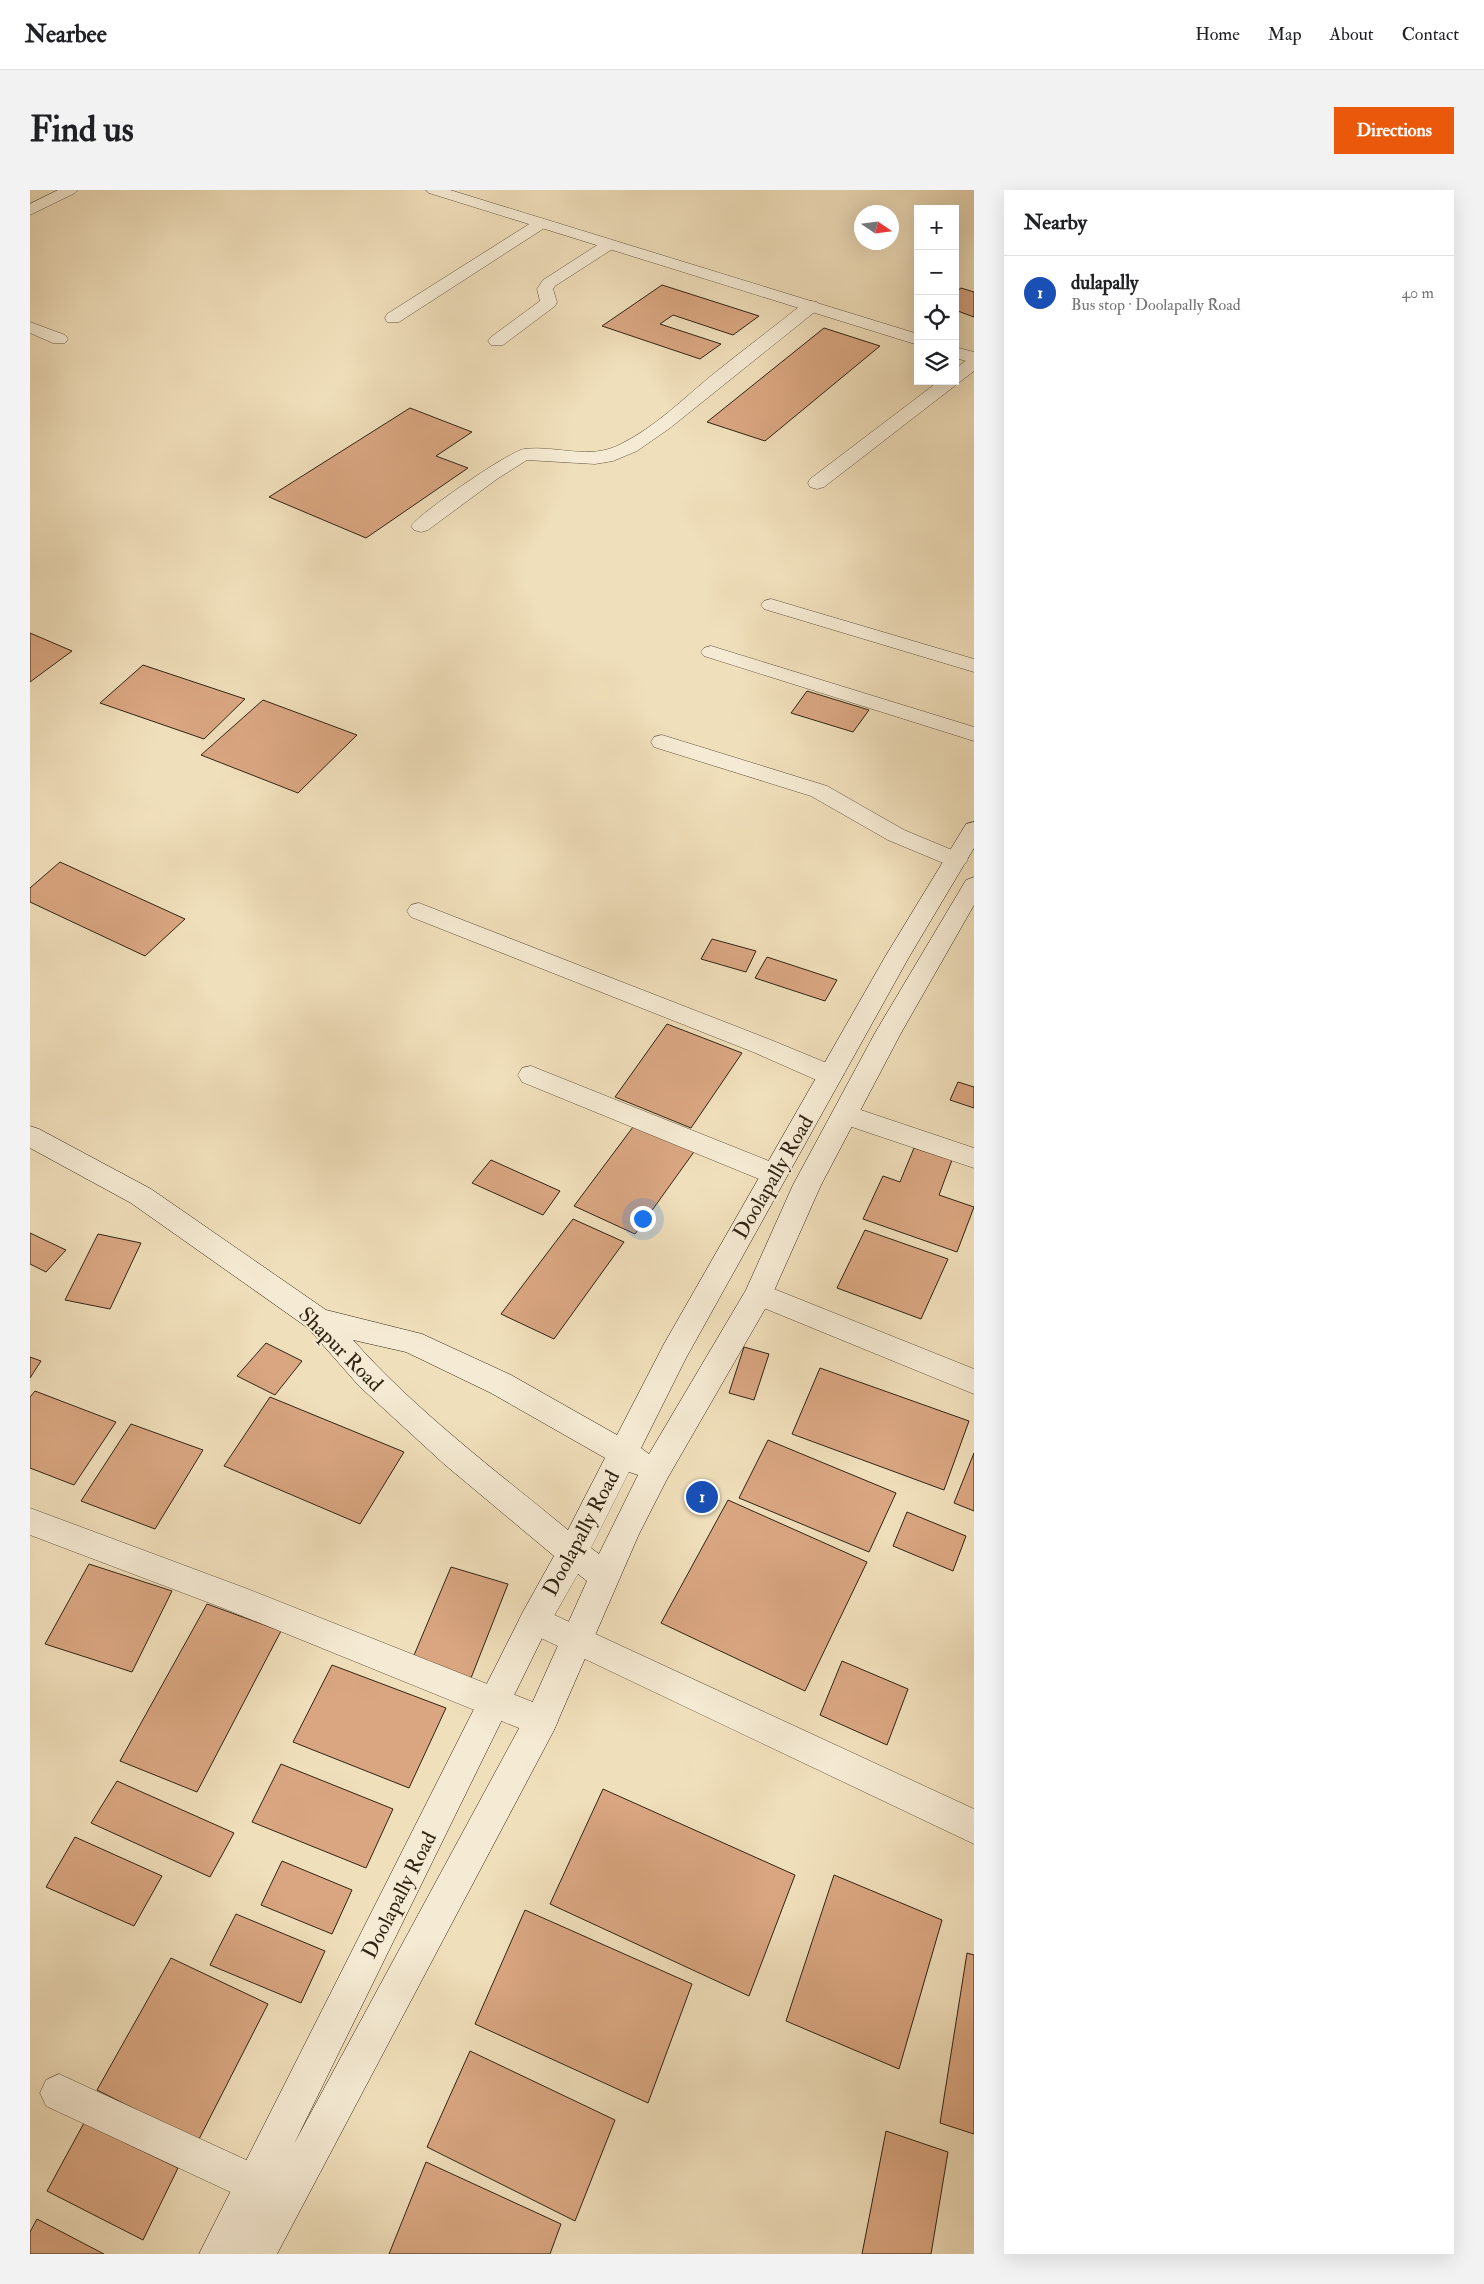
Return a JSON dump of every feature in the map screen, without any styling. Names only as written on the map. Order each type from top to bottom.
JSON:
[{"type":"street","points":[[30,210],[70,190]]},
{"type":"street","points":[[434,190],[914,339]]},
{"type":"street","points":[[393,318],[540,224]]},
{"type":"street","points":[[497,341],[548,302],[545,289],[549,283],[608,244]]},
{"type":"street","points":[[421,526],[522,456],[545,455],[598,458],[618,453],[682,412],[704,391],[811,306]]},
{"type":"street","points":[[30,327],[59,339]]},
{"type":"street","points":[[959,353],[974,358]]},
{"type":"street","points":[[959,374],[974,362]]},
{"type":"street","points":[[817,482],[945,385]]},
{"type":"street","points":[[771,605],[974,666]]},
{"type":"street","points":[[712,652],[974,734]]},
{"type":"street","points":[[662,742],[819,791],[896,835],[956,860]]},
{"type":"street","name":"Doolapally Road","points":[[219,2254],[535,1620],[573,1553],[674,1352],[897,957],[974,829]]},
{"type":"street","name":"Doolapally Road","points":[[256,2254],[541,1721],[625,1530],[656,1470],[759,1294],[807,1185],[888,1033],[974,885]]},
{"type":"street","points":[[419,911],[762,1046],[830,1075]]},
{"type":"street","points":[[531,1075],[774,1174]]},
{"type":"street","points":[[846,1115],[974,1158]]},
{"type":"street","name":"Shapur Road","points":[[30,1136],[141,1196],[318,1320],[369,1378],[455,1455],[573,1553],[605,1576]]},
{"type":"street","points":[[759,1294],[974,1382]]},
{"type":"street","points":[[318,1320],[412,1342],[501,1384],[622,1454],[656,1470]]},
{"type":"street","points":[[30,1521],[234,1598],[494,1704],[541,1721]]},
{"type":"street","points":[[535,1620],[974,1827]]},
{"type":"street","points":[[59,2093],[254,2184]]},
{"type":"building","points":[[662,285],[759,316],[733,335],[673,315],[660,324],[721,344],[700,359],[602,326]]},
{"type":"building","points":[[961,288],[974,292],[974,317],[959,311],[959,289]]},
{"type":"building","points":[[824,328],[880,346],[765,441],[707,422]]},
{"type":"building","points":[[410,408],[472,432],[436,456],[468,468],[366,538],[269,497]]},
{"type":"building","points":[[30,633],[72,651],[30,682]]},
{"type":"building","points":[[143,665],[245,699],[204,739],[100,703]]},
{"type":"building","points":[[807,691],[869,710],[853,732],[791,713]]},
{"type":"building","points":[[263,700],[357,735],[298,793],[201,755]]},
{"type":"building","points":[[60,862],[185,919],[145,956],[30,902],[30,888]]},
{"type":"building","points":[[712,939],[756,951],[746,972],[701,959]]},
{"type":"building","points":[[767,957],[837,980],[825,1001],[755,978]]},
{"type":"building","points":[[667,1024],[742,1053],[691,1128],[615,1097]]},
{"type":"building","points":[[958,1082],[974,1087],[974,1108],[950,1100]]},
{"type":"building","points":[[636,1123],[696,1149],[635,1234],[574,1206]]},
{"type":"building","points":[[914,1148],[952,1160],[939,1195],[974,1207],[957,1252],[863,1219],[883,1176],[900,1182]]},
{"type":"building","points":[[491,1160],[560,1191],[543,1215],[472,1183]]},
{"type":"building","points":[[573,1219],[624,1242],[554,1339],[501,1314]]},
{"type":"building","points":[[865,1230],[948,1259],[921,1319],[837,1288]]},
{"type":"building","points":[[30,1233],[66,1250],[46,1272],[30,1264]]},
{"type":"building","points":[[98,1234],[141,1243],[110,1309],[65,1300]]},
{"type":"building","points":[[266,1343],[302,1361],[275,1395],[237,1376]]},
{"type":"building","points":[[744,1347],[769,1354],[754,1400],[729,1393]]},
{"type":"building","points":[[30,1357],[41,1361],[30,1378]]},
{"type":"building","points":[[820,1368],[969,1421],[944,1490],[792,1434]]},
{"type":"building","points":[[35,1391],[116,1422],[74,1485],[30,1468],[30,1397]]},
{"type":"building","points":[[270,1397],[404,1452],[360,1524],[224,1466]]},
{"type":"building","points":[[131,1424],[203,1450],[155,1529],[81,1501]]},
{"type":"building","points":[[768,1440],[896,1493],[869,1552],[739,1498]]},
{"type":"building","points":[[974,1453],[974,1511],[954,1503]]},
{"type":"building","points":[[728,1500],[867,1562],[805,1691],[661,1623]]},
{"type":"building","points":[[907,1512],[966,1536],[953,1571],[893,1546]]},
{"type":"building","points":[[89,1564],[172,1591],[132,1672],[45,1644]]},
{"type":"building","points":[[451,1567],[508,1584],[471,1678],[412,1660]]},
{"type":"building","points":[[207,1604],[281,1631],[197,1792],[120,1761]]},
{"type":"building","points":[[842,1661],[908,1689],[887,1745],[820,1715]]},
{"type":"building","points":[[332,1665],[446,1708],[409,1788],[293,1742]]},
{"type":"building","points":[[281,1764],[393,1809],[366,1868],[252,1822]]},
{"type":"building","points":[[117,1781],[234,1833],[210,1877],[91,1823]]},
{"type":"building","points":[[603,1789],[795,1875],[749,1996],[550,1904]]},
{"type":"building","points":[[75,1837],[162,1876],[134,1926],[46,1887]]},
{"type":"building","points":[[282,1861],[352,1890],[332,1934],[261,1905]]},
{"type":"building","points":[[834,1875],[942,1920],[899,2069],[786,2021]]},
{"type":"building","points":[[525,1910],[692,1984],[648,2103],[475,2024]]},
{"type":"building","points":[[236,1914],[325,1951],[301,2003],[210,1965]]},
{"type":"building","points":[[967,1953],[974,1955],[974,2134],[940,2123]]},
{"type":"building","points":[[171,1958],[268,2004],[198,2141],[97,2090]]},
{"type":"building","points":[[470,2051],[615,2120],[575,2221],[427,2147]]},
{"type":"building","points":[[84,2123],[178,2168],[143,2240],[47,2191]]},
{"type":"building","points":[[886,2131],[948,2152],[931,2254],[862,2254]]},
{"type":"building","points":[[426,2162],[561,2224],[550,2254],[389,2254]]},
{"type":"building","points":[[37,2219],[104,2254],[30,2254],[30,2232]]},
{"type":"place","name":"dulapally","points":[[702,1497]]}]
